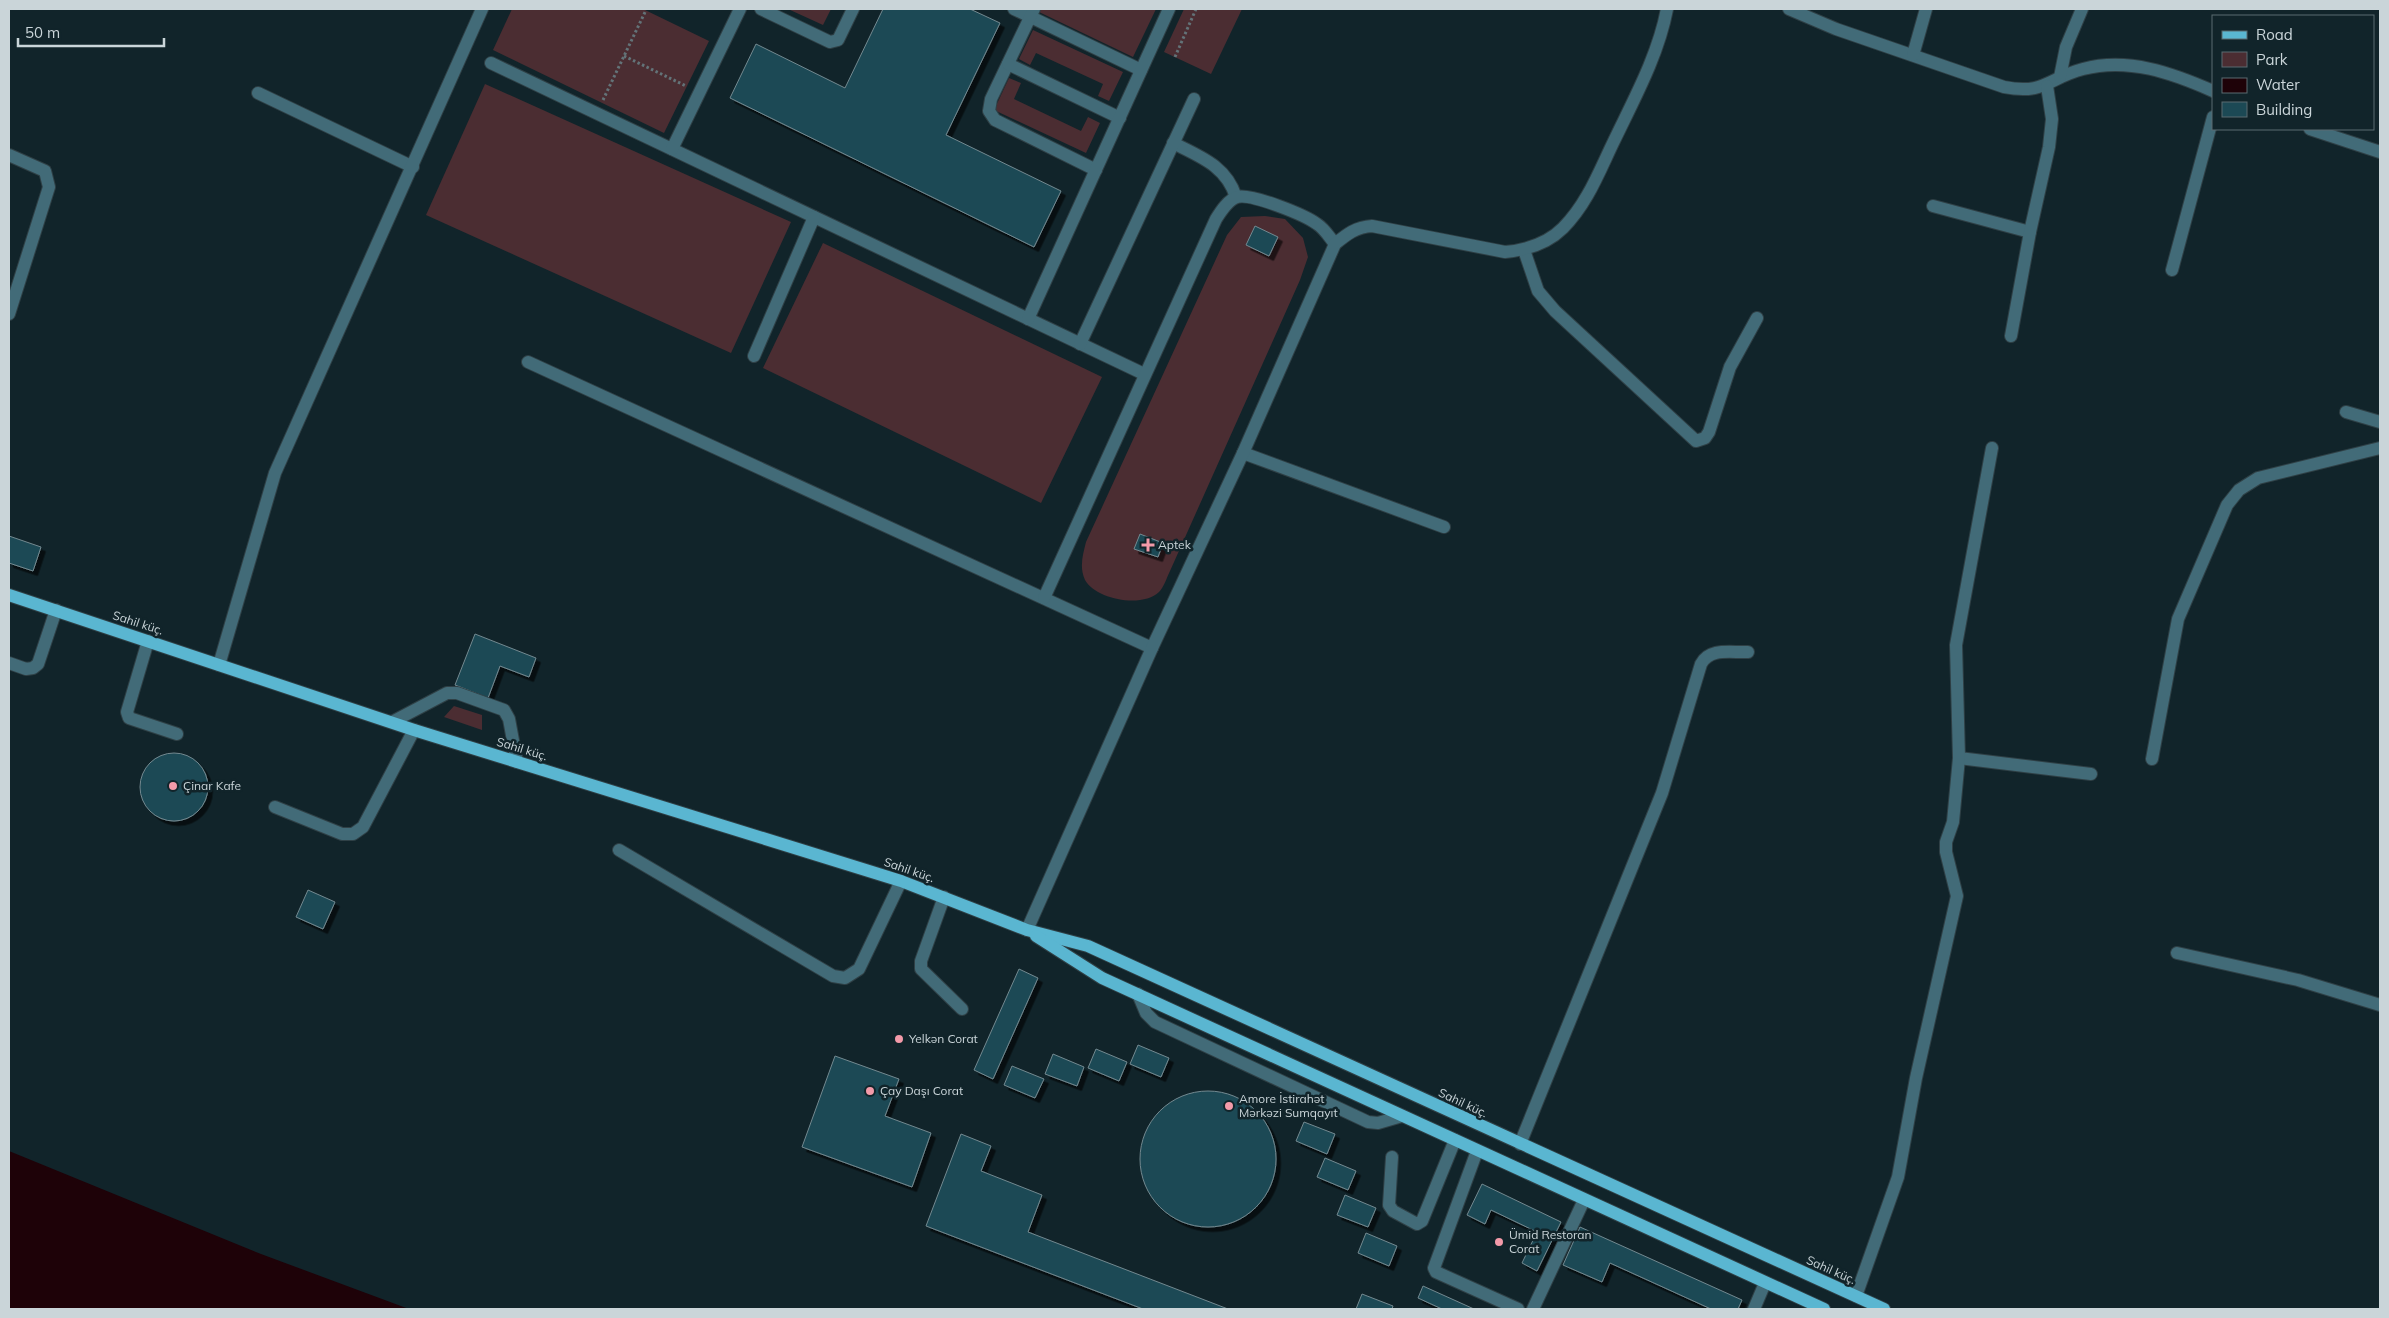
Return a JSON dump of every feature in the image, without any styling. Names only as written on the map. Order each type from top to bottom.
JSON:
[{"type":"main road","name":"Sahil küç.","points":[[9,595],[414,730],[901,881],[944,896],[1027,930],[1088,946],[1884,1309]]},
{"type":"main road","name":"Sahil küç.","points":[[1027,930],[1079,964],[1138,994],[1824,1309]]},
{"type":"street","points":[[219,665],[275,473],[482,9]]},
{"type":"street","points":[[672,149],[740,9]]},
{"type":"street","points":[[761,9],[830,42],[838,40],[853,9]]},
{"type":"street","points":[[1014,9],[1032,12],[1141,70]]},
{"type":"street","points":[[1028,319],[1169,9]]},
{"type":"street","points":[[1027,930],[1152,648],[1243,454],[1335,244],[1360,227],[1372,226],[1415,233],[1487,250],[1505,252],[1524,250],[1540,245],[1563,228],[1587,196],[1643,81],[1657,48],[1667,9]]},
{"type":"street","points":[[1789,9],[1836,28],[2004,87],[2022,91],[2047,86],[2060,77],[2084,69],[2107,66],[2137,66],[2174,74],[2212,91]]},
{"type":"street","points":[[1913,55],[1926,9]]},
{"type":"street","points":[[2060,77],[2066,47],[2082,9]]},
{"type":"street","points":[[1032,12],[991,99],[989,111],[995,120],[1096,170]]},
{"type":"street","points":[[491,63],[1144,374]]},
{"type":"street","points":[[1008,64],[1120,118]]},
{"type":"street","points":[[2011,336],[2030,232],[2049,147],[2052,120],[2047,86]]},
{"type":"street","points":[[258,93],[413,167]]},
{"type":"street","points":[[1080,344],[1194,98]]},
{"type":"street","points":[[2172,270],[2212,121]]},
{"type":"street","points":[[2313,130],[2380,152]]},
{"type":"street","points":[[1174,143],[1210,161],[1222,170],[1232,186],[1236,198]]},
{"type":"street","points":[[9,155],[45,171],[48,187],[9,314]]},
{"type":"street","points":[[1044,598],[1144,374],[1216,219],[1224,207],[1236,198],[1258,198],[1315,222],[1325,230],[1335,244]]},
{"type":"street","points":[[1933,206],[2030,232]]},
{"type":"street","points":[[754,356],[814,217]]},
{"type":"street","points":[[1524,250],[1538,291],[1555,312],[1696,441],[1705,438],[1708,432],[1730,367],[1757,318]]},
{"type":"street","points":[[528,362],[1152,648]]},
{"type":"street","points":[[2346,412],[2380,422]]},
{"type":"street","points":[[1856,1296],[1898,1177],[1916,1078],[1958,896],[1946,852],[1946,842],[1953,822],[1959,758],[1956,645],[1992,448]]},
{"type":"street","points":[[2152,759],[2178,619],[2227,505],[2239,490],[2258,478],[2380,448]]},
{"type":"street","points":[[1243,454],[1444,527]]},
{"type":"street","points":[[9,663],[26,669],[33,668],[38,664],[56,610]]},
{"type":"street","points":[[148,641],[126,712],[129,718],[177,734]]},
{"type":"street","points":[[1520,1144],[1662,794],[1701,664],[1705,656],[1713,653],[1748,652]]},
{"type":"street","points":[[392,722],[447,693],[457,693],[504,710],[509,719],[517,762]]},
{"type":"street","points":[[275,807],[342,834],[353,834],[363,827],[414,730]]},
{"type":"street","points":[[1959,758],[2091,774]]},
{"type":"street","points":[[620,850],[833,976],[845,978],[859,969],[901,881]]},
{"type":"street","points":[[944,896],[921,961],[921,969],[962,1009]]},
{"type":"street","points":[[2177,953],[2298,980],[2380,1005]]},
{"type":"street","points":[[1138,994],[1146,1014],[1155,1022],[1368,1122],[1378,1123],[1402,1116]]},
{"type":"street","points":[[1392,1156],[1388,1205],[1394,1211],[1417,1224],[1422,1221],[1455,1140]]},
{"type":"street","points":[[1477,1151],[1434,1268],[1436,1272],[1518,1309]]},
{"type":"street","points":[[1534,1309],[1584,1200]]},
{"type":"street","points":[[1754,1309],[1765,1283]]},
{"type":"path","points":[[1175,57],[1196,9]]},
{"type":"path","points":[[602,102],[646,10]]},
{"type":"path","points":[[624,56],[687,86]]},
{"type":"green space","points":[[512,9],[643,9],[709,41],[664,133],[493,50]]},
{"type":"green space","points":[[788,9],[831,9],[823,25]]},
{"type":"green space","points":[[1041,9],[1156,9],[1133,57],[1039,12]]},
{"type":"green space","points":[[1184,9],[1242,9],[1211,74],[1164,52]]},
{"type":"green space","points":[[1033,30],[1123,72],[1109,101],[1098,96],[1103,84],[1036,53],[1030,65],[1019,59]]},
{"type":"green space","points":[[1009,78],[1021,83],[1014,99],[1081,131],[1088,117],[1100,123],[1086,153],[994,110]]},
{"type":"green space","points":[[485,84],[791,222],[731,353],[426,215]]},
{"type":"green space","points":[[1265,216],[1285,219],[1303,238],[1308,257],[1300,280],[1159,592],[1152,597],[1131,601],[1120,600],[1099,593],[1091,587],[1083,575],[1082,561],[1086,542],[1227,235],[1241,217]]},
{"type":"green space","points":[[823,243],[1102,377],[1041,503],[763,368]]},
{"type":"green space","points":[[454,706],[482,715],[482,730],[444,717]]},
{"type":"water","points":[[9,1151],[261,1254],[409,1309],[9,1309]]},
{"type":"building","points":[[883,9],[970,9],[1000,23],[946,135],[1061,191],[1034,247],[730,98],[756,44],[845,88]]},
{"type":"building","points":[[1255,226],[1278,237],[1269,256],[1246,245]]},
{"type":"building","points":[[1140,534],[1163,543],[1158,557],[1134,549]]},
{"type":"building","points":[[9,536],[41,547],[33,571],[9,563]]},
{"type":"building","points":[[475,634],[536,658],[529,677],[500,666],[488,698],[455,685]]},
{"type":"building","points":[[174,753],[187,756],[198,763],[205,774],[208,787],[205,800],[198,811],[187,818],[174,821],[161,818],[150,811],[143,800],[140,787],[143,774],[150,763],[161,756]]},
{"type":"building","points":[[308,890],[335,902],[323,929],[296,917]]},
{"type":"building","points":[[1019,969],[1038,978],[993,1079],[974,1070]]},
{"type":"building","points":[[1138,1045],[1169,1058],[1161,1077],[1130,1064]]},
{"type":"building","points":[[1096,1049],[1127,1062],[1119,1081],[1088,1068]]},
{"type":"building","points":[[1053,1054],[1084,1067],[1077,1086],[1045,1074]]},
{"type":"building","points":[[835,1056],[899,1079],[885,1116],[931,1133],[912,1187],[802,1147]]},
{"type":"building","points":[[1012,1066],[1044,1079],[1035,1098],[1004,1085]]},
{"type":"building","points":[[1208,1091],[1234,1097],[1256,1111],[1270,1133],[1276,1159],[1270,1185],[1256,1207],[1234,1221],[1208,1227],[1182,1221],[1160,1207],[1146,1185],[1140,1159],[1146,1133],[1160,1111],[1182,1097]]},
{"type":"building","points":[[1304,1122],[1335,1134],[1327,1154],[1296,1141]]},
{"type":"building","points":[[961,1134],[991,1146],[981,1171],[1042,1195],[1028,1232],[1228,1309],[1143,1309],[926,1226]]},
{"type":"building","points":[[1325,1158],[1356,1171],[1348,1190],[1317,1177]]},
{"type":"building","points":[[1482,1184],[1561,1222],[1537,1271],[1522,1263],[1537,1232],[1491,1210],[1485,1224],[1467,1215]]},
{"type":"building","points":[[1345,1195],[1376,1208],[1368,1227],[1337,1215]]},
{"type":"building","points":[[1580,1227],[1742,1300],[1738,1309],[1711,1309],[1610,1263],[1602,1282],[1563,1265]]},
{"type":"building","points":[[1366,1233],[1397,1246],[1389,1266],[1358,1253]]},
{"type":"building","points":[[1423,1286],[1474,1309],[1442,1309],[1418,1298]]},
{"type":"building","points":[[1362,1294],[1393,1306],[1392,1309],[1356,1309]]},
{"type":"place","name":"Aptek","points":[[1148,545]]},
{"type":"place","name":"Çinar Kafe","points":[[173,786]]},
{"type":"place","name":"Yelkən Corat","points":[[899,1039]]},
{"type":"place","name":"Çay Daşı Corat","points":[[870,1091]]},
{"type":"place","name":"Amore İstirahət Mərkəzi Sumqayıt","points":[[1229,1106]]},
{"type":"place","name":"Ümid Restoran Corat","points":[[1499,1242]]}]
